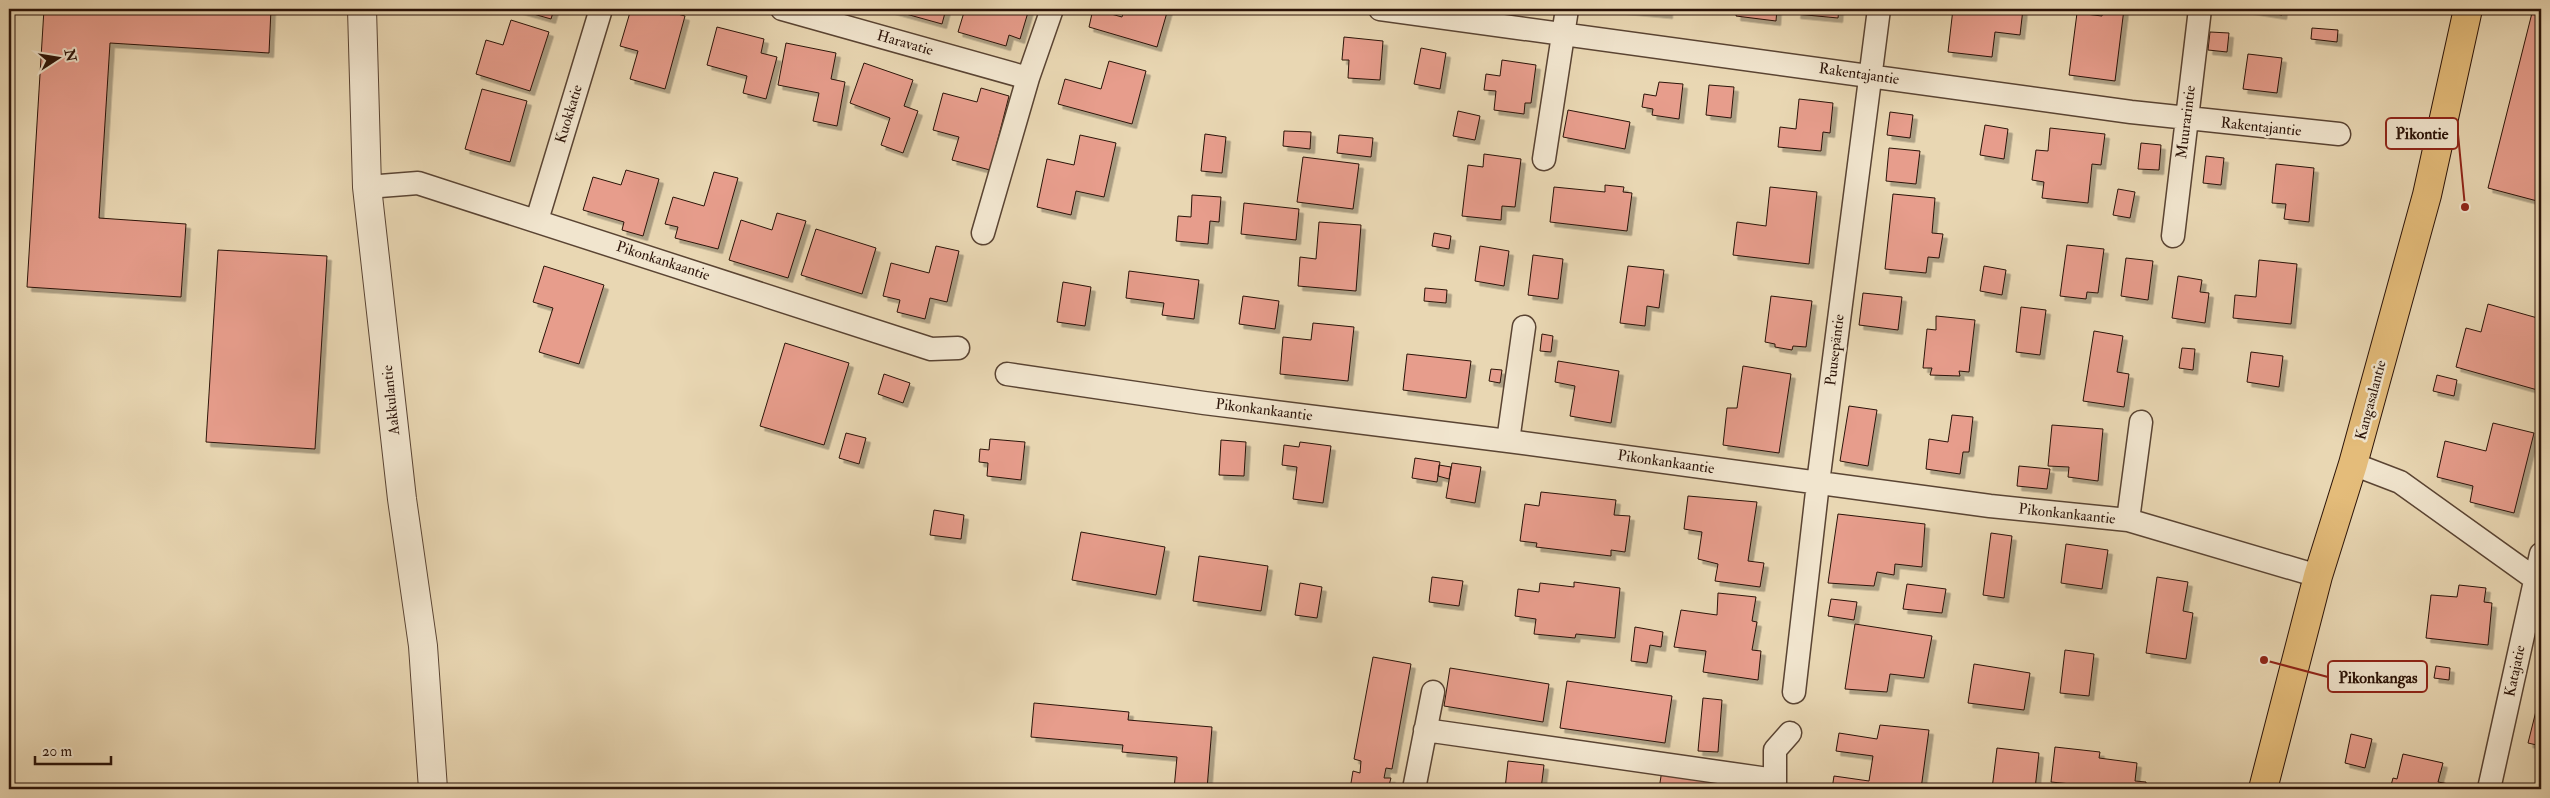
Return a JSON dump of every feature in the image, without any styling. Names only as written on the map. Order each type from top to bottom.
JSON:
[{"type":"main road","name":"Kangasalantie","points":[[2263,789],[2318,576],[2353,464],[2427,195],[2468,9]]},
{"type":"street","name":"Aakkulantie","points":[[362,9],[367,187],[402,499],[423,646],[433,789]]},
{"type":"street","name":"Kuokkatie","points":[[537,220],[601,9]]},
{"type":"street","name":"Haravatie","points":[[782,9],[1028,78]]},
{"type":"street","points":[[983,233],[1028,78],[1052,9]]},
{"type":"street","name":"Rakentajantie","points":[[1380,9],[2186,119],[2339,134]]},
{"type":"street","points":[[1544,159],[1567,9]]},
{"type":"street","name":"Puusepäntie","points":[[1794,692],[1818,483],[1879,9]]},
{"type":"street","name":"Muurarintie","points":[[2173,236],[2200,9]]},
{"type":"street","name":"Pikonkankaantie","points":[[367,187],[418,183],[931,349],[958,348]]},
{"type":"street","points":[[1508,441],[1524,327]]},
{"type":"street","name":"Pikonkankaantie","points":[[1007,374],[1209,404],[1508,441],[1996,507],[2128,520],[2318,576]]},
{"type":"street","points":[[2128,520],[2141,422]]},
{"type":"street","points":[[2353,464],[2400,482],[2538,581]]},
{"type":"street","name":"Katajatie","points":[[2489,789],[2538,581],[2541,554]]},
{"type":"street","points":[[1414,789],[1433,692]]},
{"type":"street","points":[[1425,730],[1775,784],[1775,750],[1790,733]]},
{"type":"building","points":[[44,9],[271,9],[269,53],[110,43],[99,218],[186,224],[181,297],[27,287]]},
{"type":"building","points":[[516,9],[554,9],[551,19]]},
{"type":"building","points":[[631,9],[659,9],[685,16],[665,89],[630,79],[638,51],[620,46]]},
{"type":"building","points":[[888,9],[946,9],[942,24]]},
{"type":"building","points":[[965,9],[1029,9],[1020,39],[1009,35],[1006,46],[958,32]]},
{"type":"building","points":[[1093,9],[1122,17],[1124,9],[1168,9],[1157,47],[1089,27]]},
{"type":"building","points":[[1615,9],[1668,9],[1668,14]]},
{"type":"building","points":[[1737,9],[1777,9],[1776,21],[1736,16]]},
{"type":"building","points":[[1797,9],[1839,9],[1838,18],[1796,14]]},
{"type":"building","points":[[1953,9],[2023,9],[2020,35],[1995,32],[1992,57],[1948,52]]},
{"type":"building","points":[[2103,9],[2124,9],[2115,81],[2069,75],[2077,13],[2102,16]]},
{"type":"building","points":[[2245,9],[2283,9],[2282,15]]},
{"type":"building","points":[[2533,9],[2541,9],[2541,202],[2488,188]]},
{"type":"building","points":[[511,20],[549,32],[530,91],[476,74],[486,40],[503,45]]},
{"type":"building","points":[[717,27],[764,39],[761,53],[777,57],[766,99],[743,93],[747,76],[707,65]]},
{"type":"building","points":[[2312,28],[2338,30],[2337,42],[2311,39]]},
{"type":"building","points":[[2210,32],[2229,33],[2227,52],[2208,50]]},
{"type":"building","points":[[1344,37],[1383,41],[1380,80],[1348,78],[1349,60],[1342,60]]},
{"type":"building","points":[[786,43],[836,53],[831,79],[845,82],[837,126],[813,121],[819,93],[778,85]]},
{"type":"building","points":[[1421,48],[1446,53],[1440,89],[1414,84]]},
{"type":"building","points":[[2248,54],[2282,58],[2277,93],[2243,89]]},
{"type":"building","points":[[1502,60],[1536,65],[1531,103],[1525,103],[1524,114],[1494,110],[1496,91],[1484,90],[1486,74],[1500,76]]},
{"type":"building","points":[[1109,61],[1146,71],[1132,124],[1058,104],[1065,79],[1101,89]]},
{"type":"building","points":[[864,63],[913,80],[904,106],[918,111],[903,153],[881,145],[890,118],[850,103]]},
{"type":"building","points":[[1659,82],[1683,84],[1679,119],[1652,115],[1653,109],[1642,107],[1644,94],[1656,96]]},
{"type":"building","points":[[1709,85],[1734,87],[1731,118],[1706,115]]},
{"type":"building","points":[[981,88],[1009,96],[990,170],[952,160],[959,137],[933,130],[943,93],[977,102]]},
{"type":"building","points":[[482,89],[527,101],[510,162],[465,149]]},
{"type":"building","points":[[1799,99],[1833,103],[1830,133],[1823,132],[1821,151],[1778,147],[1780,127],[1796,129]]},
{"type":"building","points":[[1568,110],[1630,122],[1625,149],[1563,137]]},
{"type":"building","points":[[1458,111],[1480,116],[1475,140],[1453,136]]},
{"type":"building","points":[[1890,112],[1913,115],[1910,138],[1887,135]]},
{"type":"building","points":[[1985,125],[2008,129],[2004,159],[1980,155]]},
{"type":"building","points":[[2050,128],[2105,134],[2101,165],[2092,164],[2088,203],[2042,198],[2044,182],[2032,180],[2036,150],[2048,151]]},
{"type":"building","points":[[1284,131],[1311,132],[1310,149],[1283,146]]},
{"type":"building","points":[[1205,134],[1226,137],[1222,173],[1201,171]]},
{"type":"building","points":[[1080,135],[1116,143],[1104,197],[1076,191],[1071,215],[1037,207],[1047,159],[1074,165]]},
{"type":"building","points":[[1339,135],[1373,138],[1371,157],[1337,153]]},
{"type":"building","points":[[2141,143],[2161,145],[2159,170],[2138,169]]},
{"type":"building","points":[[1889,148],[1920,151],[1916,184],[1886,181]]},
{"type":"building","points":[[1484,154],[1521,159],[1515,207],[1502,206],[1501,220],[1462,216],[1468,165],[1483,167]]},
{"type":"building","points":[[2206,156],[2224,158],[2221,185],[2203,183]]},
{"type":"building","points":[[1303,157],[1359,164],[1353,209],[1297,202]]},
{"type":"building","points":[[2276,164],[2314,168],[2309,222],[2284,219],[2286,204],[2272,203]]},
{"type":"building","points":[[626,170],[659,179],[643,236],[622,230],[624,222],[583,210],[593,177],[621,185]]},
{"type":"building","points":[[714,172],[738,178],[718,249],[675,238],[678,227],[665,224],[673,197],[704,206]]},
{"type":"building","points":[[1605,185],[1624,187],[1623,192],[1632,193],[1627,231],[1550,222],[1554,187],[1605,192]]},
{"type":"building","points":[[1770,187],[1817,192],[1809,264],[1733,255],[1737,222],[1766,226]]},
{"type":"building","points":[[2118,189],[2135,192],[2130,218],[2113,215]]},
{"type":"building","points":[[1893,194],[1935,198],[1932,233],[1943,234],[1939,258],[1928,257],[1926,273],[1885,269]]},
{"type":"building","points":[[1192,195],[1221,197],[1219,222],[1210,221],[1208,244],[1176,241],[1178,216],[1191,217]]},
{"type":"building","points":[[1244,203],[1299,209],[1296,240],[1241,234]]},
{"type":"building","points":[[777,213],[806,221],[788,278],[729,260],[741,220],[772,230]]},
{"type":"building","points":[[1319,222],[1361,225],[1356,291],[1298,286],[1300,257],[1316,259]]},
{"type":"building","points":[[816,229],[876,248],[862,294],[801,275]]},
{"type":"building","points":[[1434,233],[1451,236],[1449,249],[1432,246]]},
{"type":"building","points":[[2067,245],[2104,249],[2098,293],[2087,292],[2086,299],[2060,296]]},
{"type":"building","points":[[936,246],[959,251],[947,302],[930,298],[925,319],[897,312],[900,300],[883,296],[891,263],[929,273]]},
{"type":"building","points":[[1480,246],[1509,251],[1504,286],[1475,281]]},
{"type":"building","points":[[218,250],[327,256],[315,449],[206,442]]},
{"type":"building","points":[[1533,255],[1563,259],[1558,299],[1528,295]]},
{"type":"building","points":[[2126,258],[2153,261],[2148,300],[2121,296]]},
{"type":"building","points":[[2259,260],[2297,264],[2291,324],[2233,318],[2235,295],[2256,297]]},
{"type":"building","points":[[544,266],[604,285],[579,364],[539,352],[553,308],[533,302]]},
{"type":"building","points":[[1628,266],[1664,270],[1659,308],[1647,306],[1645,326],[1620,323]]},
{"type":"building","points":[[1984,266],[2006,270],[2002,295],[1980,291]]},
{"type":"building","points":[[1129,271],[1199,280],[1194,319],[1162,315],[1164,303],[1126,298]]},
{"type":"building","points":[[2178,276],[2202,280],[2200,292],[2209,293],[2205,323],[2172,318]]},
{"type":"building","points":[[1063,282],[1091,287],[1085,326],[1057,322]]},
{"type":"building","points":[[1425,288],[1447,290],[1446,303],[1424,301]]},
{"type":"building","points":[[1863,293],[1902,297],[1898,330],[1859,325]]},
{"type":"building","points":[[1243,296],[1279,301],[1275,329],[1239,324]]},
{"type":"building","points":[[1771,296],[1812,301],[1806,347],[1793,346],[1792,350],[1775,347],[1775,344],[1765,342]]},
{"type":"building","points":[[2488,304],[2541,319],[2541,391],[2456,367],[2466,328],[2481,332]]},
{"type":"building","points":[[2021,307],[2046,310],[2040,355],[2016,352]]},
{"type":"building","points":[[1936,316],[1975,320],[1969,372],[1959,371],[1960,376],[1930,375],[1932,368],[1923,368],[1927,329],[1936,330]]},
{"type":"building","points":[[1313,323],[1354,327],[1348,381],[1280,374],[1283,337],[1311,340]]},
{"type":"building","points":[[2094,331],[2123,336],[2117,372],[2129,374],[2124,407],[2083,401]]},
{"type":"building","points":[[1542,334],[1553,336],[1551,352],[1540,351]]},
{"type":"building","points":[[785,343],[849,363],[824,445],[760,426]]},
{"type":"building","points":[[2182,348],[2195,349],[2193,370],[2179,368]]},
{"type":"building","points":[[2251,352],[2283,356],[2279,387],[2247,382]]},
{"type":"building","points":[[1407,354],[1471,361],[1466,398],[1403,390]]},
{"type":"building","points":[[1558,361],[1619,371],[1611,423],[1570,416],[1575,386],[1555,382]]},
{"type":"building","points":[[1743,366],[1791,374],[1779,453],[1723,445],[1727,408],[1737,408]]},
{"type":"building","points":[[1491,369],[1502,370],[1500,383],[1489,381]]},
{"type":"building","points":[[884,374],[910,383],[903,403],[878,394]]},
{"type":"building","points":[[2437,375],[2457,380],[2454,396],[2433,391]]},
{"type":"building","points":[[1849,406],[1877,410],[1868,466],[1840,461]]},
{"type":"building","points":[[1952,415],[1973,417],[1969,452],[1963,452],[1960,474],[1926,469],[1929,439],[1948,442]]},
{"type":"building","points":[[2493,423],[2534,433],[2514,513],[2470,502],[2473,486],[2437,477],[2445,441],[2486,451]]},
{"type":"building","points":[[2052,425],[2103,429],[2098,481],[2068,477],[2069,467],[2048,466]]},
{"type":"building","points":[[846,433],[866,438],[859,464],[839,458]]},
{"type":"building","points":[[990,439],[1025,442],[1021,480],[987,476],[988,463],[979,462],[980,449],[989,450]]},
{"type":"building","points":[[1221,440],[1246,442],[1244,476],[1219,475]]},
{"type":"building","points":[[1300,442],[1331,446],[1323,503],[1293,499],[1297,467],[1282,465],[1284,445],[1299,447]]},
{"type":"building","points":[[1415,458],[1440,462],[1437,482],[1412,478]]},
{"type":"building","points":[[1452,463],[1481,467],[1475,503],[1446,498]]},
{"type":"building","points":[[1439,465],[1451,467],[1449,479],[1438,476]]},
{"type":"building","points":[[2019,466],[2050,469],[2047,489],[2017,486]]},
{"type":"building","points":[[1541,492],[1616,500],[1614,515],[1630,516],[1625,552],[1611,550],[1611,556],[1536,547],[1537,543],[1520,541],[1525,504],[1539,506]]},
{"type":"building","points":[[1688,496],[1757,502],[1748,561],[1764,563],[1760,587],[1715,581],[1718,564],[1698,559],[1702,532],[1684,529]]},
{"type":"building","points":[[934,510],[964,515],[961,539],[930,535]]},
{"type":"building","points":[[1838,514],[1925,524],[1922,567],[1895,564],[1894,575],[1877,572],[1874,586],[1828,583]]},
{"type":"building","points":[[1081,532],[1165,547],[1156,595],[1072,580]]},
{"type":"building","points":[[1991,533],[2012,536],[2004,598],[1983,595]]},
{"type":"building","points":[[2066,544],[2108,550],[2102,589],[2061,583]]},
{"type":"building","points":[[1199,556],[1268,566],[1261,611],[1193,601]]},
{"type":"building","points":[[1432,577],[1463,581],[1459,606],[1429,602]]},
{"type":"building","points":[[2157,577],[2188,582],[2183,611],[2193,613],[2186,659],[2146,653]]},
{"type":"building","points":[[1574,582],[1620,588],[1615,638],[1576,634],[1575,638],[1534,634],[1536,619],[1515,616],[1518,589],[1539,592],[1540,583],[1574,587]]},
{"type":"building","points":[[1300,583],[1322,587],[1317,618],[1295,615]]},
{"type":"building","points":[[1907,584],[1946,589],[1942,613],[1903,609]]},
{"type":"building","points":[[2459,585],[2486,588],[2484,602],[2492,603],[2488,645],[2426,638],[2431,595],[2457,597]]},
{"type":"building","points":[[1718,593],[1756,597],[1752,621],[1757,622],[1752,650],[1761,651],[1758,680],[1703,672],[1706,651],[1674,647],[1681,610],[1717,615]]},
{"type":"building","points":[[1831,599],[1857,602],[1854,620],[1828,616]]},
{"type":"building","points":[[1855,624],[1932,636],[1924,678],[1890,674],[1887,692],[1845,689]]},
{"type":"building","points":[[1635,627],[1663,632],[1661,647],[1650,645],[1647,663],[1631,661]]},
{"type":"building","points":[[2065,650],[2094,654],[2089,696],[2060,693]]},
{"type":"building","points":[[1373,657],[1411,664],[1392,769],[1386,768],[1384,778],[1391,778],[1388,789],[1350,789],[1353,771],[1360,773],[1361,761],[1354,759]]},
{"type":"building","points":[[1974,664],[2030,673],[2024,710],[1968,703]]},
{"type":"building","points":[[2436,666],[2450,668],[2449,680],[2434,678]]},
{"type":"building","points":[[1450,668],[1549,684],[1543,722],[1444,706]]},
{"type":"building","points":[[1567,681],[1672,696],[1665,743],[1560,728]]},
{"type":"building","points":[[1703,698],[1722,700],[1718,752],[1698,751]]},
{"type":"building","points":[[1034,703],[1129,712],[1128,720],[1212,727],[1207,789],[1174,789],[1177,757],[1122,752],[1123,745],[1031,737]]},
{"type":"building","points":[[2537,707],[2541,708],[2541,746],[2528,743]]},
{"type":"building","points":[[1880,725],[1929,730],[1921,789],[1832,789],[1834,776],[1869,781],[1873,756],[1836,751],[1839,733],[1877,739]]},
{"type":"building","points":[[2351,734],[2372,739],[2365,768],[2345,763]]},
{"type":"building","points":[[2055,747],[2100,752],[2099,758],[2137,763],[2135,781],[2146,782],[2146,789],[2080,789],[2081,785],[2051,782]]},
{"type":"building","points":[[1997,748],[2039,753],[2035,789],[1992,789]]},
{"type":"building","points":[[2403,754],[2443,763],[2438,782],[2449,784],[2448,789],[2390,789],[2393,778],[2397,779]]},
{"type":"building","points":[[1508,761],[1544,765],[1541,789],[1505,789]]},
{"type":"building","points":[[1662,770],[1714,778],[1712,789],[1659,789]]},
{"type":"place","name":"Pikontie","points":[[2465,207]]},
{"type":"place","name":"Pikonkangas","points":[[2264,660]]}]
